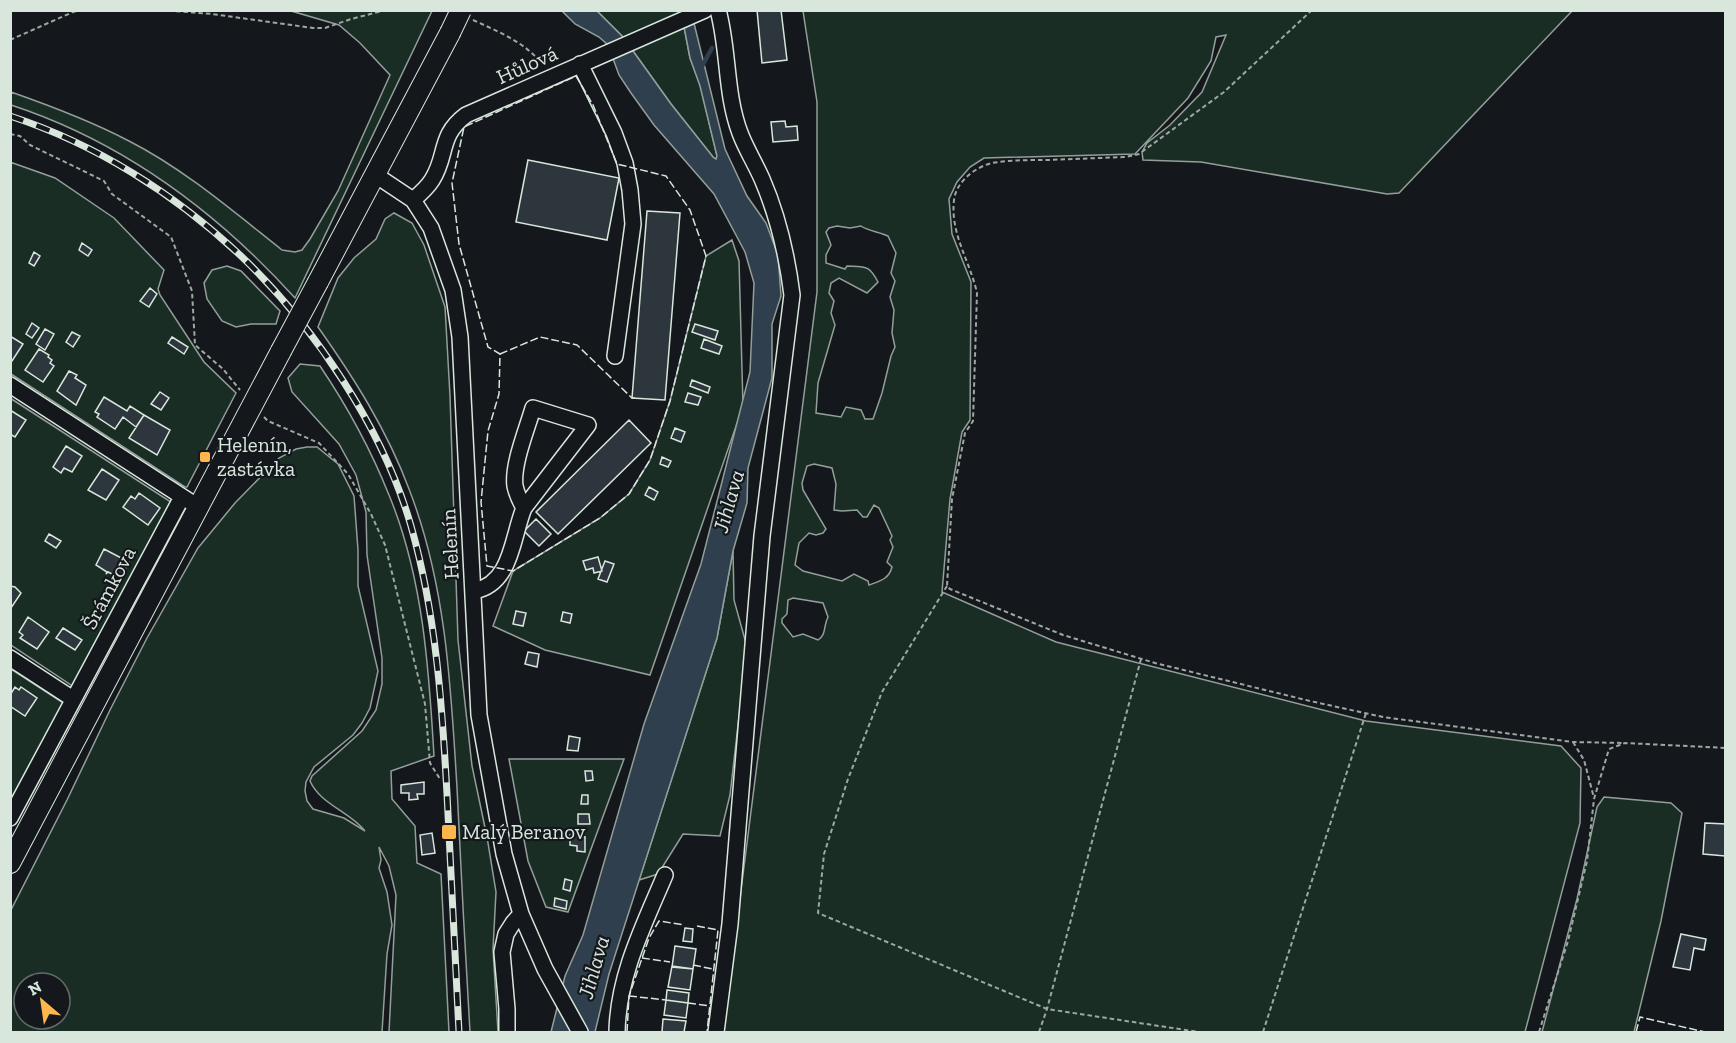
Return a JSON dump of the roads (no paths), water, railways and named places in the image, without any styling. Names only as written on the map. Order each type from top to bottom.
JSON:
[{"type":"main road","points":[[12,855],[374,174],[450,33],[463,14]]},
{"type":"street","points":[[716,1032],[730,924],[762,537],[792,295],[789,267],[781,233],[762,179],[737,124],[730,97],[718,10]]},
{"type":"street","name":"Hůlová","points":[[412,200],[432,180],[448,134],[466,115],[702,12]]},
{"type":"street","points":[[580,64],[614,133],[625,163],[630,190],[633,224],[615,356]]},
{"type":"street","name":"Helenín","points":[[374,174],[412,200],[431,228],[453,290],[460,337],[479,715],[504,854],[521,914],[545,969],[580,1032]]},
{"type":"street","points":[[10,385],[199,507]]},
{"type":"street","points":[[474,591],[482,589],[498,578],[507,562],[524,508],[588,425],[533,408],[517,467],[515,484],[524,508]]},
{"type":"street","name":"Šrámkova","points":[[10,818],[182,497]]},
{"type":"street","points":[[10,658],[73,699]]},
{"type":"street","points":[[616,1032],[617,1007],[631,955],[665,875]]},
{"type":"street","points":[[507,1032],[502,952],[506,934],[521,914]]},
{"type":"water","name":"Jihlava","points":[[562,11],[597,11],[623,37],[671,104],[716,159],[700,86],[690,58],[681,11],[691,11],[725,149],[747,196],[766,223],[778,255],[781,296],[772,324],[772,378],[748,468],[747,503],[733,551],[717,638],[609,974],[595,1032],[551,1032],[565,976],[583,935],[644,724],[701,564],[750,372],[754,283],[745,252],[714,194],[654,125],[631,93],[619,75],[608,45],[599,37],[575,24]]},
{"type":"waterway","points":[[700,70],[712,48]]},
{"type":"railway","points":[[10,116],[73,141],[133,173],[216,233],[268,284],[319,346],[343,380],[383,452],[399,489],[411,526],[420,559],[432,625],[445,760],[459,1032]]},
{"type":"place","name":"Helenín, zastávka","points":[[205,457]]},
{"type":"place","name":"Malý Beranov","points":[[449,832]]}]
